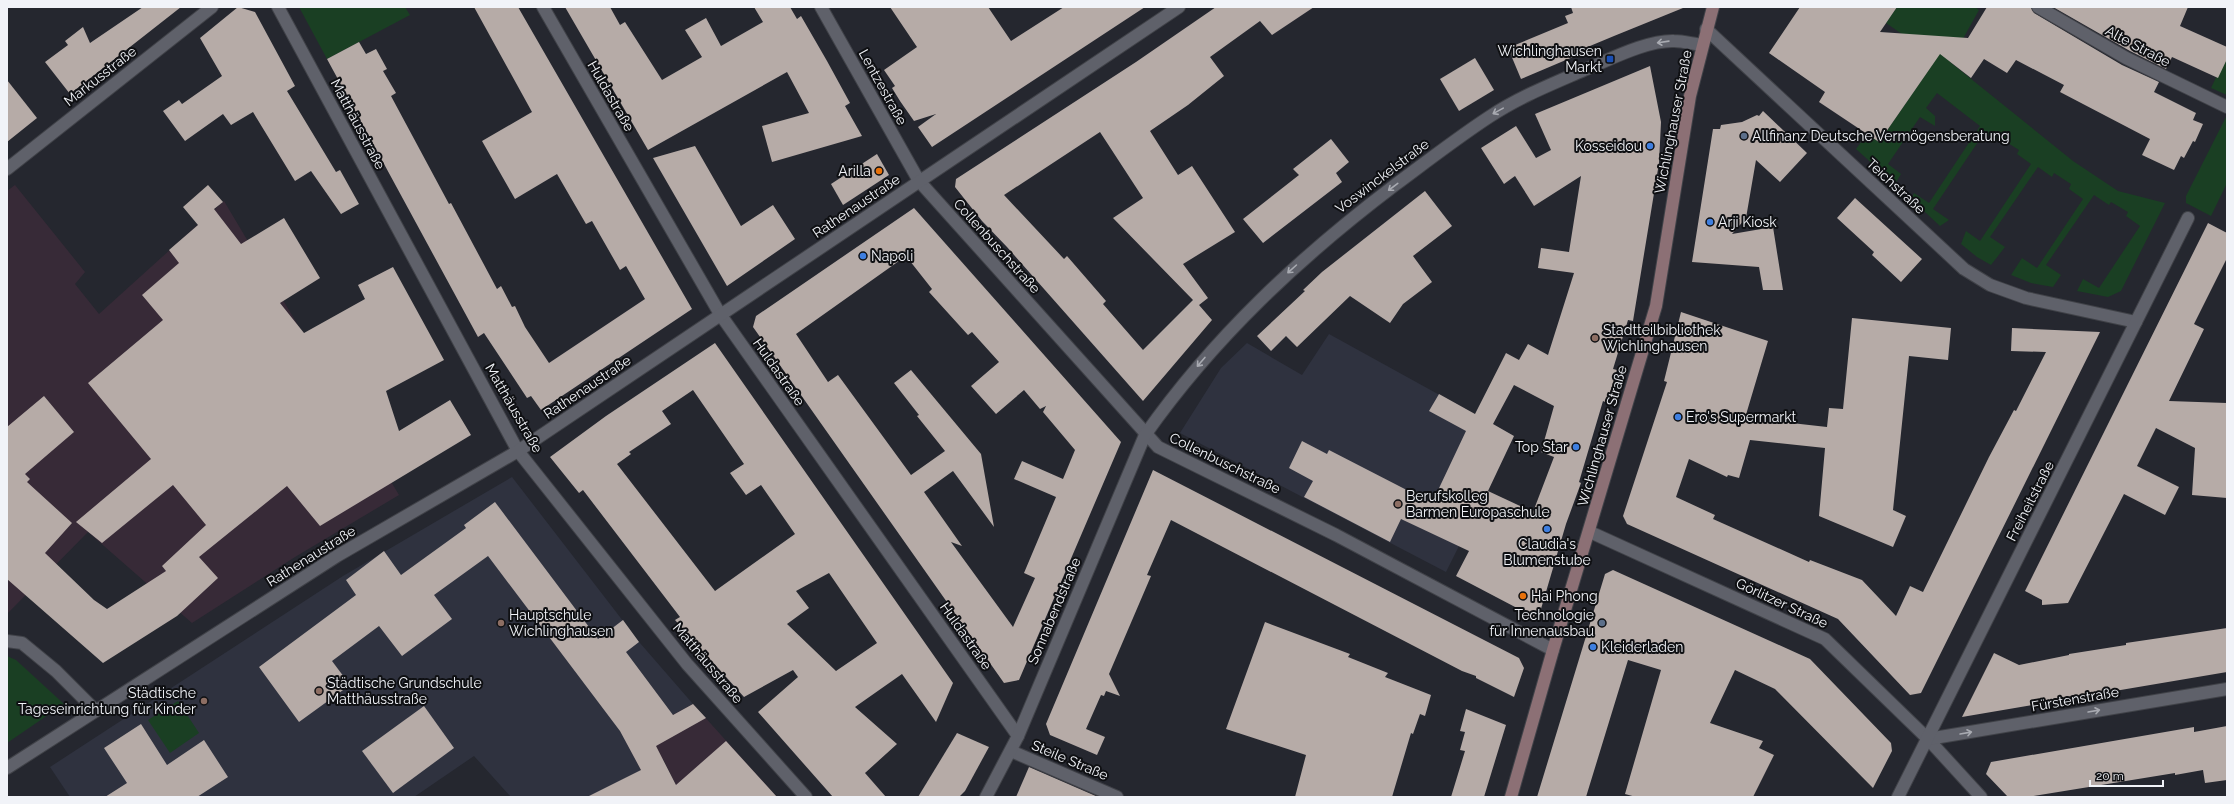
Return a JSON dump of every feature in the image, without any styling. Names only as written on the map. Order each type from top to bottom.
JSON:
[{"type":"street","name":"Markusstraße","points":[[7,169],[212,7]]},
{"type":"street","name":"Matthäusstraße","points":[[278,7],[518,451],[687,664],[806,797]]},
{"type":"street","name":"Huldastraße","points":[[543,7],[720,314],[1018,736]]},
{"type":"street","name":"Lentzestraße","points":[[821,7],[919,181]]},
{"type":"street","name":"Rathenaustraße","points":[[7,768],[95,710],[337,556],[518,451],[1179,7]]},
{"type":"street","name":"Wichlinghauser Straße","points":[[1511,797],[1553,650],[1590,532],[1656,306],[1690,96],[1706,29],[1713,7]]},
{"type":"street","name":"Alte Straße","points":[[2038,7],[2126,58],[2227,107]]},
{"type":"street","name":"Teichstraße","points":[[1706,29],[1964,269],[1990,285],[2026,298],[2096,312],[2136,322]]},
{"type":"street","name":"Voswinckelstraße","points":[[1144,435],[1175,392],[1209,352],[1264,295],[1334,232],[1438,152],[1490,116],[1548,85],[1610,59],[1654,44],[1674,41],[1702,46]]},
{"type":"street","name":"Collenbuschstraße","points":[[919,181],[1144,435],[1158,447],[1336,535],[1553,650]]},
{"type":"street","name":"Freiheitstraße","points":[[1898,797],[2188,218]]},
{"type":"street","name":"Sonnabendstraße","points":[[986,797],[1018,736],[1144,435]]},
{"type":"street","name":"Görlitzer Straße","points":[[1590,532],[1825,639],[1928,739],[1981,797]]},
{"type":"street","points":[[7,641],[22,644],[56,671],[95,710]]},
{"type":"street","name":"Fürstenstraße","points":[[1928,739],[2227,689]]},
{"type":"street","name":"Steile Straße","points":[[1011,751],[1118,797]]},
{"type":"shaded area","points":[[15,185],[85,272],[75,284],[99,314],[224,201],[399,495],[295,557],[192,623],[88,532],[7,614],[7,191]]},
{"type":"shaded area","name":"Berufskolleg Barmen Europaschule","points":[[1329,334],[1514,436],[1446,572],[1180,433],[1221,368],[1247,343],[1302,375]]},
{"type":"shaded area","name":"Hauptschule Wichlinghausen","points":[[512,477],[640,643],[693,704],[626,740],[641,770],[590,797],[511,797],[474,756],[414,797],[70,797],[50,767],[343,576]]},
{"type":"shaded area","points":[[693,704],[777,797],[682,797],[663,759],[641,770],[625,740]]},
{"type":"green space","points":[[299,7],[405,7],[410,15],[327,59]]},
{"type":"green space","points":[[1897,7],[1975,7],[1979,10],[1950,62],[2073,161],[2118,191],[2165,203],[2121,291],[2108,297],[2077,291],[2083,279],[2099,288],[2140,226],[2126,216],[2128,212],[2111,202],[2109,205],[2094,195],[2046,265],[2061,275],[2053,287],[2031,283],[2011,275],[2022,258],[2037,268],[2083,199],[2069,189],[2071,184],[2054,173],[2052,177],[2038,167],[1990,237],[2005,247],[1991,265],[1977,257],[1961,244],[1966,231],[1980,241],[2031,164],[2017,154],[2019,150],[2003,140],[2000,143],[1984,133],[1933,209],[1949,220],[1940,226],[1911,199],[1914,193],[1929,203],[1980,126],[1937,93],[1926,108],[1935,116],[1935,126],[1920,117],[1888,164],[1901,174],[1895,184],[1856,149],[1867,134],[1879,142],[1932,65],[1912,41],[1886,23]]},
{"type":"green space","points":[[2227,54],[2227,95],[2211,88]]},
{"type":"green space","points":[[2226,117],[2227,183],[2211,216],[2186,203],[2186,196]]},
{"type":"green space","points":[[7,656],[16,660],[64,704],[7,743]]},
{"type":"green space","points":[[178,701],[199,733],[170,753],[148,720]]},
{"type":"building","points":[[143,7],[181,7],[70,94],[45,62],[68,45],[65,41],[83,27],[90,43]]},
{"type":"building","points":[[238,7],[255,12],[295,86],[287,91],[336,172],[340,170],[359,204],[341,214],[311,171],[295,181],[253,112],[231,125],[223,114],[185,141],[163,111],[179,100],[182,104],[222,76],[200,38]]},
{"type":"building","points":[[474,7],[518,7],[692,309],[541,410],[531,396],[527,398],[484,333],[478,337],[327,59],[359,42],[366,54],[376,49],[387,69],[383,71],[396,93],[391,96],[449,204],[451,203],[497,289],[501,286],[512,307],[515,306],[525,327],[549,363],[645,299],[626,266],[620,270],[592,221],[586,224],[557,174],[515,199],[482,141],[532,112]]},
{"type":"building","points":[[565,7],[610,7],[620,25],[625,22],[662,80],[702,57],[685,30],[706,18],[721,46],[763,22],[754,7],[790,7],[797,19],[801,16],[827,61],[850,103],[845,106],[862,136],[772,162],[762,126],[809,113],[787,72],[648,150]]},
{"type":"building","points":[[890,7],[988,7],[1011,41],[1064,7],[1145,7],[932,147],[918,127],[936,114],[914,121],[892,88],[895,86],[884,70],[917,47]]},
{"type":"building","points":[[1216,7],[1314,7],[1272,35],[1260,21],[1210,57],[1224,76],[1188,105],[1150,131],[1178,175],[1192,166],[1235,232],[1183,264],[1208,298],[1199,305],[1212,320],[1143,401],[1007,247],[982,221],[955,187],[956,179],[1136,62]],"holes":[[[1100,132],[1143,198],[1113,218],[1193,300],[1143,350],[1103,304],[1106,301],[1067,256],[1064,259],[1004,195]]]},
{"type":"building","points":[[1571,7],[1683,8],[1578,51],[1580,54],[1521,79],[1508,48],[1568,23],[1565,16],[1573,13]]},
{"type":"building","points":[[1800,7],[1897,7],[1880,32],[1968,38],[1987,7],[2031,7],[2034,13],[2122,65],[2159,82],[2154,92],[2196,113],[2193,120],[2203,124],[2195,142],[2193,141],[2184,158],[2181,156],[2174,170],[2142,155],[2150,139],[2060,92],[2064,85],[2016,60],[2007,73],[1984,59],[1971,78],[1940,54],[1879,142],[1819,102],[1825,92],[1769,53]]},
{"type":"building","points":[[2053,7],[2188,7],[2180,26],[2227,47],[2227,59],[2218,78],[2172,57],[2166,69],[2130,51]]},
{"type":"building","points":[[1475,58],[1494,90],[1459,111],[1440,79]]},
{"type":"building","points":[[1650,66],[1661,122],[1659,163],[1633,321],[1628,320],[1613,369],[1617,370],[1607,403],[1603,401],[1579,482],[1581,483],[1566,524],[1538,619],[1456,576],[1469,551],[1401,519],[1390,542],[1304,497],[1313,481],[1289,468],[1302,441],[1327,454],[1329,450],[1432,503],[1466,431],[1429,411],[1439,394],[1475,414],[1506,353],[1519,360],[1528,344],[1548,355],[1574,273],[1538,268],[1541,248],[1569,252],[1581,176],[1534,206],[1515,176],[1504,184],[1481,148],[1516,126],[1536,158],[1551,150],[1535,114]],"holes":[[[1514,385],[1554,406],[1541,452],[1554,457],[1533,512],[1488,491],[1514,436],[1493,424]]]},
{"type":"building","points":[[7,80],[37,118],[7,142]]},
{"type":"building","points":[[1763,111],[1807,153],[1780,182],[1756,160],[1746,218],[1732,234],[1773,227],[1783,290],[1763,290],[1759,267],[1692,262],[1713,129],[1720,129],[1721,125],[1742,122],[1757,115],[1759,116]]},
{"type":"building","points":[[1331,139],[1349,162],[1336,173],[1342,182],[1263,243],[1243,219],[1299,175],[1293,169]]},
{"type":"building","points":[[695,146],[741,226],[773,205],[795,239],[727,286],[653,158]]},
{"type":"building","points":[[877,154],[889,175],[843,205],[831,184]]},
{"type":"building","points":[[208,185],[223,202],[214,209],[241,244],[284,218],[320,278],[280,303],[304,333],[365,299],[358,285],[393,267],[444,360],[386,391],[399,431],[450,400],[471,435],[320,526],[287,486],[199,557],[218,578],[177,616],[103,663],[7,579],[7,427],[44,396],[74,432],[25,474],[30,479],[27,482],[72,523],[45,553],[94,600],[107,609],[166,571],[162,566],[206,525],[173,485],[102,543],[76,522],[151,459],[88,383],[163,320],[142,295],[179,263],[169,250],[198,225],[183,207]]},
{"type":"building","points":[[1425,191],[1452,226],[1413,256],[1432,282],[1403,304],[1390,323],[1350,296],[1297,347],[1286,336],[1271,351],[1257,336],[1305,291],[1303,290],[1322,272]]},
{"type":"building","points":[[1855,198],[1922,259],[1901,282],[1872,255],[1874,252],[1837,218]]},
{"type":"building","points":[[914,208],[1121,442],[1019,680],[1004,683],[753,327],[756,316]],"holes":[[[906,256],[932,289],[929,292],[968,335],[972,332],[999,362],[971,386],[996,414],[1024,390],[1040,409],[1046,406],[1043,412],[1075,450],[1063,479],[1022,461],[1014,479],[1056,497],[1024,573],[1035,578],[1013,627],[951,542],[962,546],[924,492],[953,471],[994,527],[981,454],[911,370],[894,383],[919,415],[917,416],[945,451],[911,475],[838,375],[828,382],[796,334]]]},
{"type":"building","points":[[2208,223],[2227,233],[2227,258],[2194,324],[2204,329],[2169,401],[2227,403],[2227,498],[2192,495],[2195,448],[2156,428],[2137,466],[2179,487],[2165,515],[2124,494],[2068,603],[2042,605],[2042,600],[2025,591]]},
{"type":"building","points":[[1681,312],[1768,341],[1745,418],[1827,427],[1829,408],[1843,409],[1852,318],[1951,328],[1948,360],[1909,356],[1893,510],[1906,516],[1893,547],[1819,516],[1825,448],[1750,440],[1739,478],[1728,475],[1727,477],[1689,459],[1676,497],[1715,515],[1713,519],[1809,562],[1810,560],[1862,580],[1896,616],[1910,586],[1923,592],[1989,457],[2014,410],[2016,411],[2046,352],[2011,351],[2012,328],[2100,332],[1921,693],[1910,695],[1838,619],[1627,524],[1623,516],[1667,382],[1664,381]]},
{"type":"building","points":[[715,343],[953,683],[936,722],[902,674],[855,707],[897,744],[865,773],[886,797],[833,797],[758,712],[798,677],[793,670],[744,697],[675,620],[680,617],[583,490],[579,493],[550,457],[606,416]],"holes":[[[693,390],[744,464],[730,473],[746,495],[761,485],[795,534],[715,591],[617,464],[631,454],[629,452],[671,424],[662,411]],[[829,573],[877,643],[836,671],[787,624],[809,608],[796,591]]]},
{"type":"building","points":[[1153,470],[1519,658],[1524,668],[1514,697],[1476,678],[1476,676],[1462,671],[1171,520],[1147,575],[1151,576],[1109,674],[1120,696],[1106,691],[1104,696],[1101,695],[1086,729],[1105,737],[1097,755],[1050,735],[1046,724]]},
{"type":"building","points":[[495,502],[598,639],[623,620],[639,642],[626,652],[673,715],[693,704],[706,718],[656,746],[676,785],[726,741],[777,797],[587,797],[641,770],[620,731],[488,556],[434,595],[452,619],[402,656],[379,626],[332,661],[350,685],[299,722],[259,667],[356,595],[346,580],[384,551],[401,575],[466,528],[464,525]]},
{"type":"building","points":[[1613,570],[1810,659],[1891,743],[1892,751],[1873,788],[1775,689],[1735,670],[1710,723],[1763,741],[1759,748],[1774,755],[1753,797],[1636,797],[1625,794],[1661,670],[1628,660],[1586,797],[1537,797],[1605,574]]},
{"type":"building","points":[[1265,622],[1350,654],[1348,657],[1388,673],[1385,677],[1431,695],[1425,716],[1420,714],[1413,734],[1411,733],[1392,797],[1295,797],[1306,755],[1226,729]]},
{"type":"building","points":[[2227,628],[2227,672],[1962,717],[1994,653],[2019,665],[2069,654],[2126,645],[2126,643]]},
{"type":"building","points":[[424,706],[454,748],[393,793],[362,751]]},
{"type":"building","points":[[1466,709],[1506,725],[1484,797],[1451,797],[1465,751],[1460,750],[1465,732],[1460,731]]},
{"type":"building","points":[[141,724],[167,765],[204,740],[228,777],[197,797],[105,797],[127,783],[104,748]]},
{"type":"building","points":[[2227,726],[2227,780],[2205,783],[2203,770],[2175,775],[2175,773],[2028,797],[2008,797],[1986,774],[1991,762],[2194,727],[2194,732]]},
{"type":"building","points":[[957,733],[989,747],[965,791],[959,797],[918,797]]},
{"type":"building","points":[[1029,767],[1098,797],[1016,797]]},
{"type":"place","name":"Wichlinghausen Markt","points":[[1610,59]]},
{"type":"place","name":"Allfinanz Deutsche Vermögensberatung","points":[[1744,136]]},
{"type":"place","name":"Kosseidou","points":[[1650,146]]},
{"type":"place","name":"Arilla","points":[[879,171]]},
{"type":"place","name":"Arji Kiosk","points":[[1710,222]]},
{"type":"place","name":"Napoli","points":[[863,256]]},
{"type":"place","name":"Stadtteilbibliothek Wichlinghausen","points":[[1595,338]]},
{"type":"place","name":"Ero's Supermarkt","points":[[1678,417]]},
{"type":"place","name":"Top Star","points":[[1576,447]]},
{"type":"place","name":"Berufskolleg Barmen Europaschule","points":[[1398,504]]},
{"type":"place","name":"Claudia's Blumenstube","points":[[1547,529]]},
{"type":"place","name":"Hai Phong","points":[[1523,596]]},
{"type":"place","name":"Hauptschule Wichlinghausen","points":[[501,623]]},
{"type":"place","name":"Technologie für Innenausbau","points":[[1602,623]]},
{"type":"place","name":"Kleiderladen","points":[[1593,647]]},
{"type":"place","name":"Städtische Grundschule Matthäusstraße","points":[[319,691]]},
{"type":"place","name":"Städtische Tageseinrichtung für Kinder","points":[[204,701]]}]
